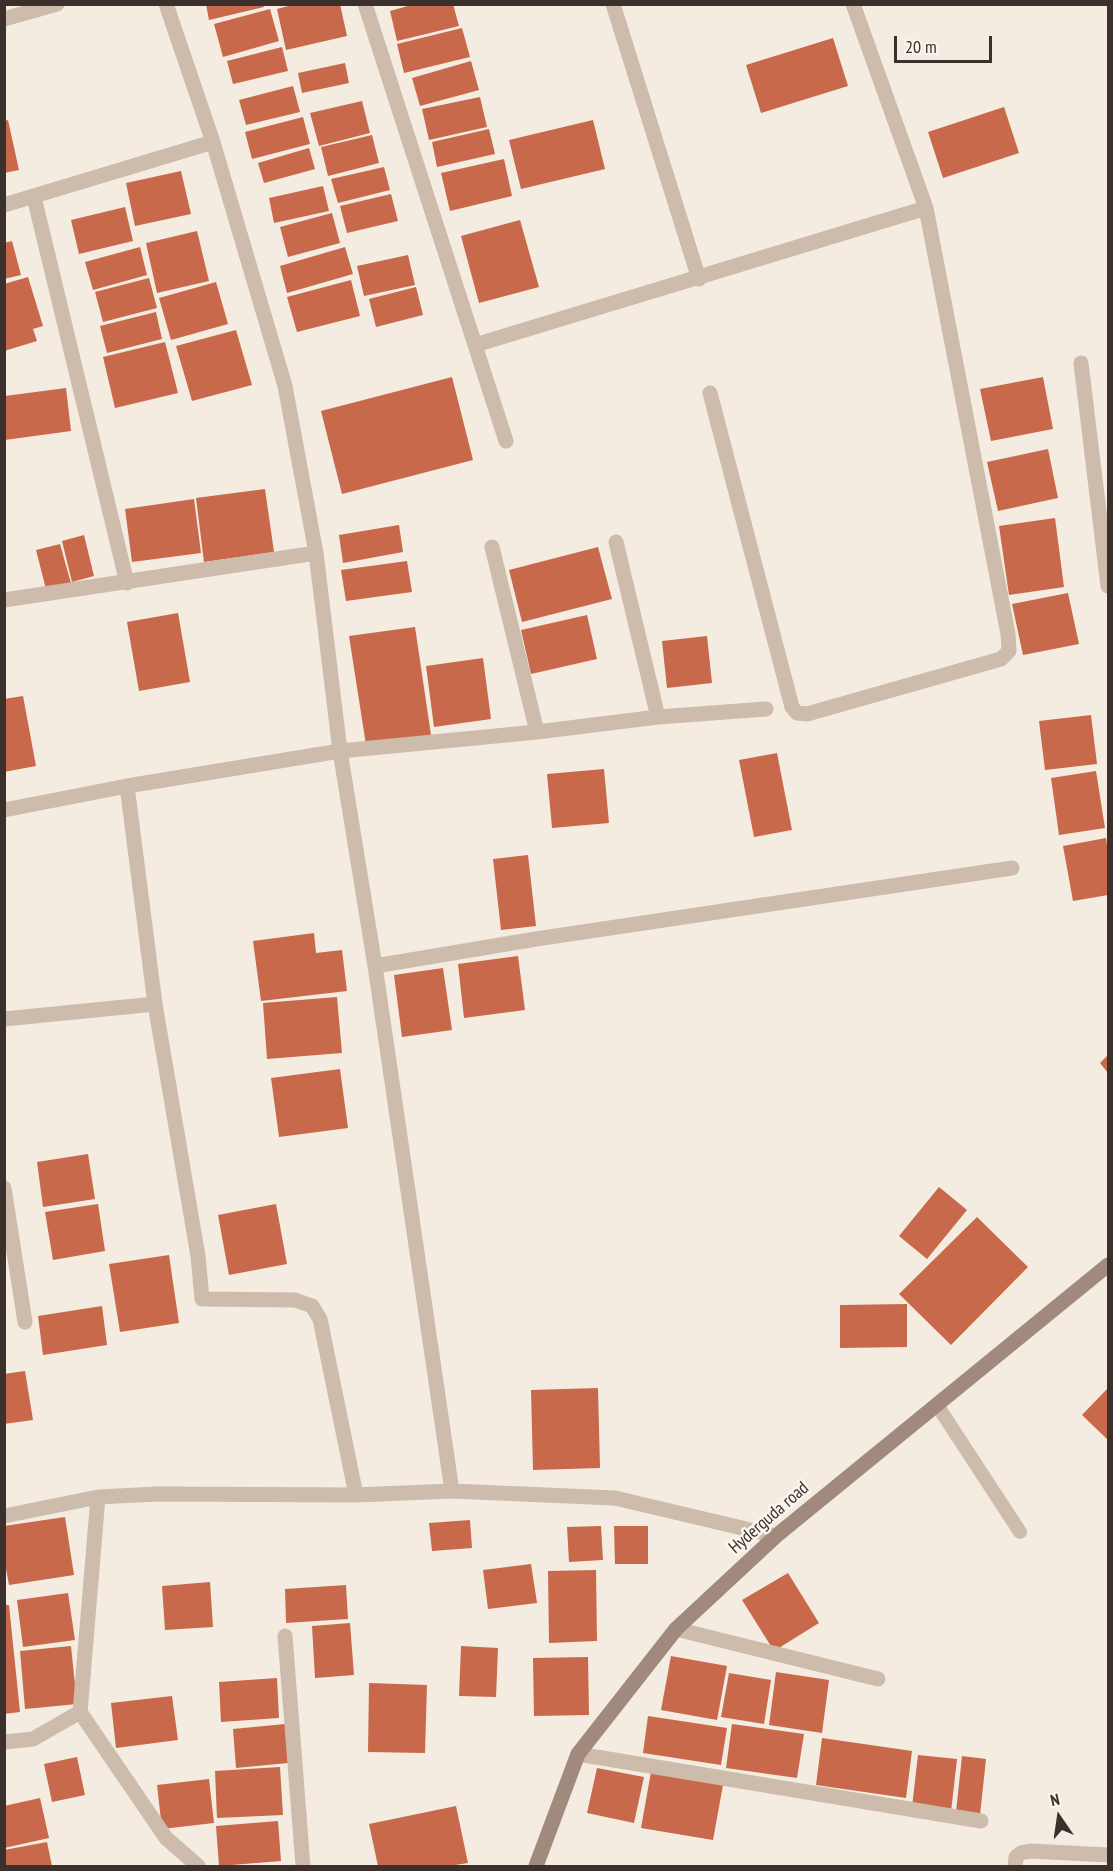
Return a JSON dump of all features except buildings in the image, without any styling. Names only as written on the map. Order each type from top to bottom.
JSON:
[{"type":"street","points":[[4,19],[57,4]]},
{"type":"street","points":[[166,4],[213,142],[285,386],[316,553],[340,751],[375,966],[452,1491]]},
{"type":"street","points":[[365,4],[506,441]]},
{"type":"street","points":[[612,4],[699,279]]},
{"type":"street","points":[[710,393],[792,707],[797,713],[807,714],[1001,659],[1009,651],[1008,634],[926,208],[853,4]]},
{"type":"street","points":[[4,205],[213,142]]},
{"type":"street","points":[[34,197],[127,583]]},
{"type":"street","points":[[475,345],[699,279],[926,208]]},
{"type":"street","points":[[1081,363],[1108,586]]},
{"type":"street","points":[[616,542],[658,717]]},
{"type":"street","points":[[492,547],[537,732]]},
{"type":"street","points":[[4,600],[316,553]]},
{"type":"street","points":[[4,810],[127,786],[340,751],[537,732],[658,717],[766,709]]},
{"type":"street","points":[[127,786],[155,1004],[198,1256],[202,1299],[295,1300],[312,1306],[320,1319],[356,1495]]},
{"type":"street","points":[[375,966],[536,939],[1012,868]]},
{"type":"street","points":[[4,1019],[155,1004]]},
{"type":"street","points":[[4,1188],[25,1322]]},
{"type":"street","name":"Hyderguda road","points":[[536,1866],[578,1754],[676,1629],[776,1536],[1108,1265]]},
{"type":"street","points":[[4,1516],[98,1497],[158,1494],[356,1495],[452,1491],[615,1498],[776,1536]]},
{"type":"street","points":[[98,1497],[80,1712],[166,1838],[198,1866]]},
{"type":"street","points":[[676,1629],[878,1679]]},
{"type":"street","points":[[285,1636],[303,1866]]},
{"type":"street","points":[[4,1742],[33,1739],[80,1712]]},
{"type":"street","points":[[578,1754],[981,1821]]},
{"type":"street","points":[[1015,1866],[1016,1857],[1030,1851],[1108,1855]]},
{"type":"lane","points":[[937,1405],[1020,1532]]}]
